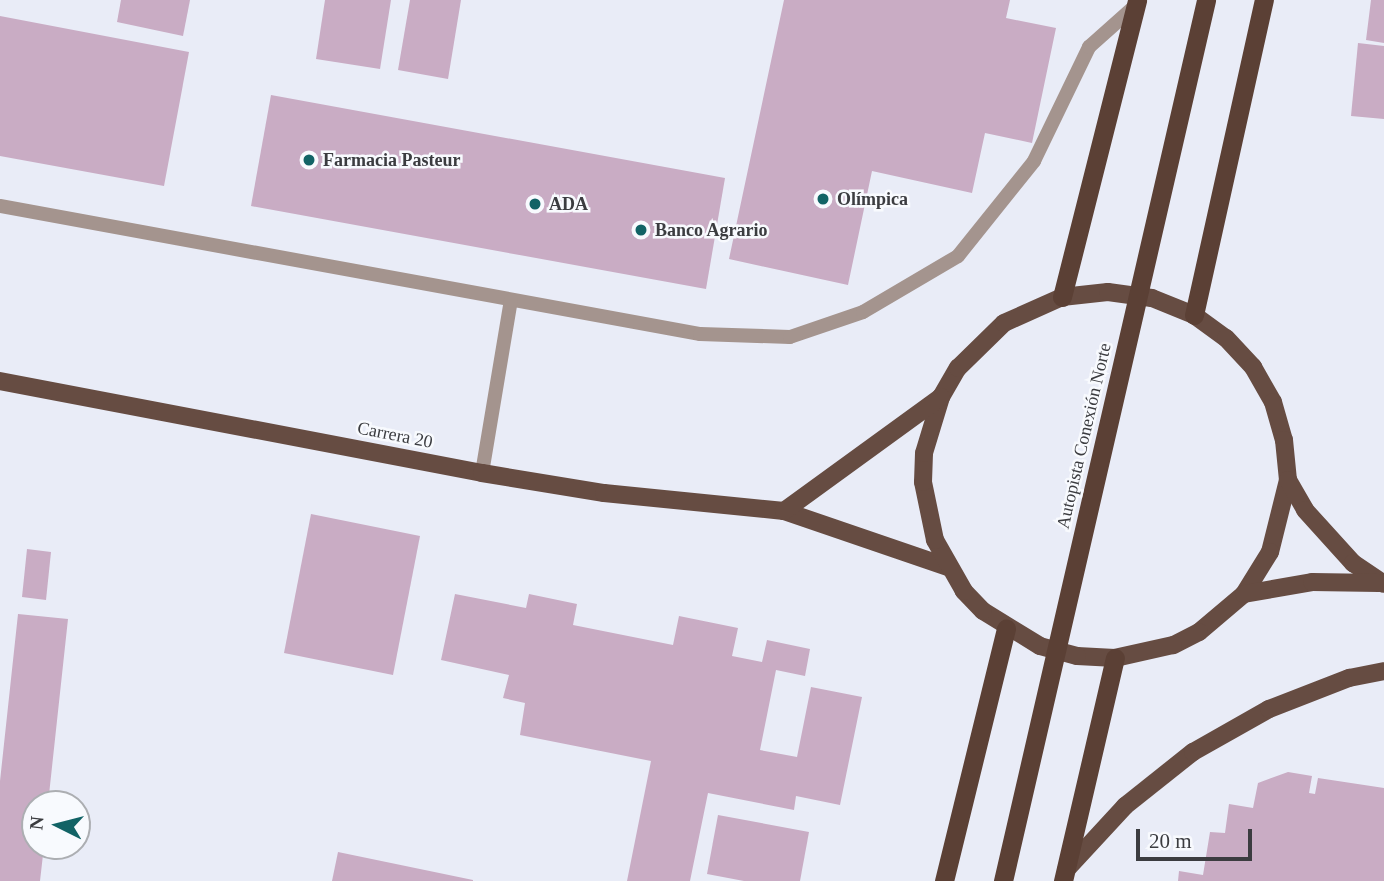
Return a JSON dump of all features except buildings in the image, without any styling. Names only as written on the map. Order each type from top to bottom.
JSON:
[{"type":"highway","name":"Autopista Conexión Norte","points":[[1003,881],[1206,0]]},
{"type":"highway","points":[[1194,315],[1264,0]]},
{"type":"highway","points":[[1062,297],[1137,2]]},
{"type":"highway","points":[[944,881],[1006,628]]},
{"type":"highway","points":[[1064,875],[1115,658]]},
{"type":"main road","points":[[784,511],[941,397],[979,344],[1032,307],[1062,297],[1108,292],[1141,296],[1194,315],[1226,338],[1253,367],[1273,402],[1284,440],[1287,480],[1279,529],[1244,594],[1190,636],[1144,654],[1115,658],[1064,653],[1006,628],[964,591],[935,540],[923,482],[924,453],[941,397]]},
{"type":"main road","name":"Carrera 20","points":[[0,381],[482,473],[604,493],[784,511],[948,567]]},
{"type":"main road","points":[[1287,480],[1328,538],[1383,583]]},
{"type":"main road","points":[[1244,594],[1312,582],[1383,583]]},
{"type":"main road","points":[[1064,875],[1125,806],[1193,752],[1269,709],[1349,678],[1384,671]]},
{"type":"lane","points":[[0,206],[700,334],[790,337],[863,312],[958,256],[1034,161],[1089,47],[1137,2]]},
{"type":"lane","points":[[482,473],[511,300]]},
{"type":"place","name":"Farmacia Pasteur","points":[[309,160]]},
{"type":"place","name":"Olímpica","points":[[823,199]]},
{"type":"place","name":"ADA","points":[[535,204]]},
{"type":"place","name":"Banco Agrario","points":[[641,230]]}]
